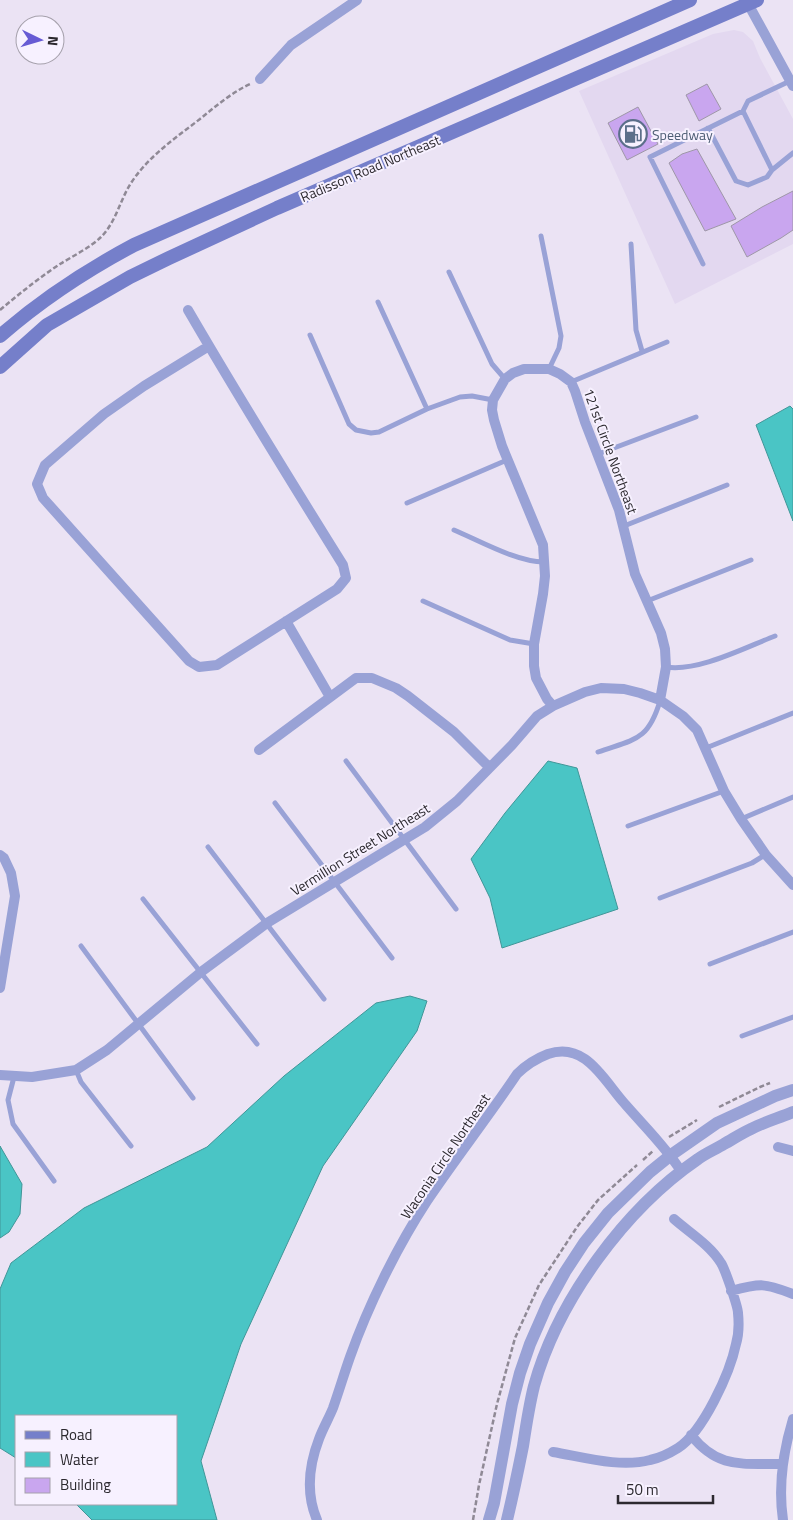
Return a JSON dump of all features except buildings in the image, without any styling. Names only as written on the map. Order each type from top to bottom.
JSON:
[{"type":"main road","name":"Radisson Road Northeast","points":[[0,336],[53,294],[134,245],[690,0]]},
{"type":"main road","name":"Radisson Road Northeast","points":[[0,367],[47,325],[130,277],[276,208],[751,1]]},
{"type":"street","points":[[260,79],[291,45],[357,0]]},
{"type":"street","points":[[751,1],[792,83]]},
{"type":"street","points":[[188,310],[209,346],[232,386],[343,565],[346,578],[337,589],[216,665],[199,667],[188,661],[43,498],[37,484],[45,465],[104,414],[144,386],[209,346]]},
{"type":"street","name":"121st Circle Northeast","points":[[505,379],[513,373],[524,369],[549,370],[571,382],[624,526],[635,574],[661,633],[665,649],[666,667],[660,700]]},
{"type":"street","points":[[505,379],[493,400],[492,410],[508,460],[544,545],[543,594],[534,644],[536,678],[553,706]]},
{"type":"street","points":[[286,621],[330,697]]},
{"type":"street","points":[[259,750],[356,678],[372,678],[396,688],[408,696],[454,732],[489,767]]},
{"type":"street","name":"Vermillion Street Northeast","points":[[0,1074],[14,1077],[32,1077],[76,1070],[107,1050],[201,972],[267,923],[425,827],[457,801],[512,745],[537,716],[553,706],[585,692],[601,688],[624,689],[660,700],[683,716],[697,730],[724,791],[741,819],[766,855],[793,885]]},
{"type":"street","points":[[0,855],[4,858],[11,873],[14,896],[0,988]]},
{"type":"street","name":"Waconia Circle Northeast","points":[[317,1520],[311,1504],[310,1472],[313,1456],[363,1323],[379,1288],[427,1202],[516,1074],[528,1064],[556,1052],[569,1052],[580,1055],[595,1068],[639,1118],[671,1155],[681,1171]]},
{"type":"street","points":[[489,1520],[520,1373],[548,1303],[584,1243],[608,1213],[650,1172],[671,1155],[717,1123],[775,1096],[793,1090]]},
{"type":"street","points":[[507,1520],[534,1386],[543,1358],[566,1309],[591,1269],[634,1215],[681,1171],[752,1128],[793,1112]]},
{"type":"street","points":[[778,1147],[793,1150]]},
{"type":"street","points":[[553,1452],[620,1463],[650,1460],[679,1447],[691,1436],[709,1411],[737,1342],[738,1311],[722,1265],[704,1243],[674,1219]]},
{"type":"street","points":[[731,1291],[755,1285],[766,1285],[793,1294]]},
{"type":"street","points":[[783,1520],[781,1505],[783,1464],[785,1448],[793,1420]]},
{"type":"street","points":[[691,1436],[711,1456],[722,1460],[733,1463],[783,1464]]},
{"type":"lane","points":[[703,264],[650,158],[743,111],[748,101],[792,83]]},
{"type":"lane","points":[[743,111],[772,170]]},
{"type":"lane","points":[[708,128],[736,181],[748,185],[767,177],[772,170],[793,153]]},
{"type":"lane","points":[[542,236],[561,336],[559,348],[549,370]]},
{"type":"lane","points":[[631,244],[636,330],[642,351]]},
{"type":"lane","points":[[450,272],[492,364],[505,379]]},
{"type":"lane","points":[[378,302],[427,409]]},
{"type":"lane","points":[[310,335],[349,424],[356,430],[371,434],[379,432],[427,409],[466,396],[493,400]]},
{"type":"lane","points":[[571,382],[666,342]]},
{"type":"lane","points":[[598,454],[696,417]]},
{"type":"lane","points":[[407,503],[508,460]]},
{"type":"lane","points":[[624,526],[727,486]]},
{"type":"lane","points":[[454,530],[519,558],[544,562]]},
{"type":"lane","points":[[647,601],[751,560]]},
{"type":"lane","points":[[423,601],[510,640],[534,644]]},
{"type":"lane","points":[[666,667],[676,668],[701,664],[775,636]]},
{"type":"lane","points":[[598,752],[637,739],[654,720],[660,700]]},
{"type":"lane","points":[[706,748],[793,713]]},
{"type":"lane","points":[[346,761],[456,909]]},
{"type":"lane","points":[[628,826],[724,791]]},
{"type":"lane","points":[[741,819],[793,797]]},
{"type":"lane","points":[[275,803],[392,958]]},
{"type":"lane","points":[[208,847],[324,998]]},
{"type":"lane","points":[[660,898],[752,863],[766,855]]},
{"type":"lane","points":[[144,899],[257,1044]]},
{"type":"lane","points":[[710,964],[793,932]]},
{"type":"lane","points":[[81,946],[193,1098]]},
{"type":"lane","points":[[742,1036],[793,1017]]},
{"type":"lane","points":[[76,1070],[81,1082],[131,1146]]},
{"type":"lane","points":[[14,1077],[8,1100],[13,1124],[54,1181]]},
{"type":"path","points":[[0,310],[52,270],[100,238],[112,221],[131,183],[163,148],[236,91],[260,79]]},
{"type":"shaded area","points":[[734,30],[743,32],[753,41],[760,58],[793,119],[793,244],[675,304],[579,91],[713,34]]},
{"type":"water","points":[[790,406],[793,409],[793,521],[756,425]]},
{"type":"water","points":[[548,761],[577,768],[618,909],[502,948],[490,898],[471,859],[505,813]]},
{"type":"water","points":[[410,996],[427,1001],[417,1031],[323,1166],[241,1344],[201,1461],[217,1520],[92,1520],[77,1505],[178,1505],[178,1415],[15,1415],[15,1457],[0,1448],[0,1289],[11,1263],[84,1208],[207,1147],[284,1076],[376,1003]]},
{"type":"water","points":[[0,1146],[22,1184],[20,1214],[9,1232],[0,1238]]},
{"type":"place","name":"Speedway","points":[[633,134]]}]
